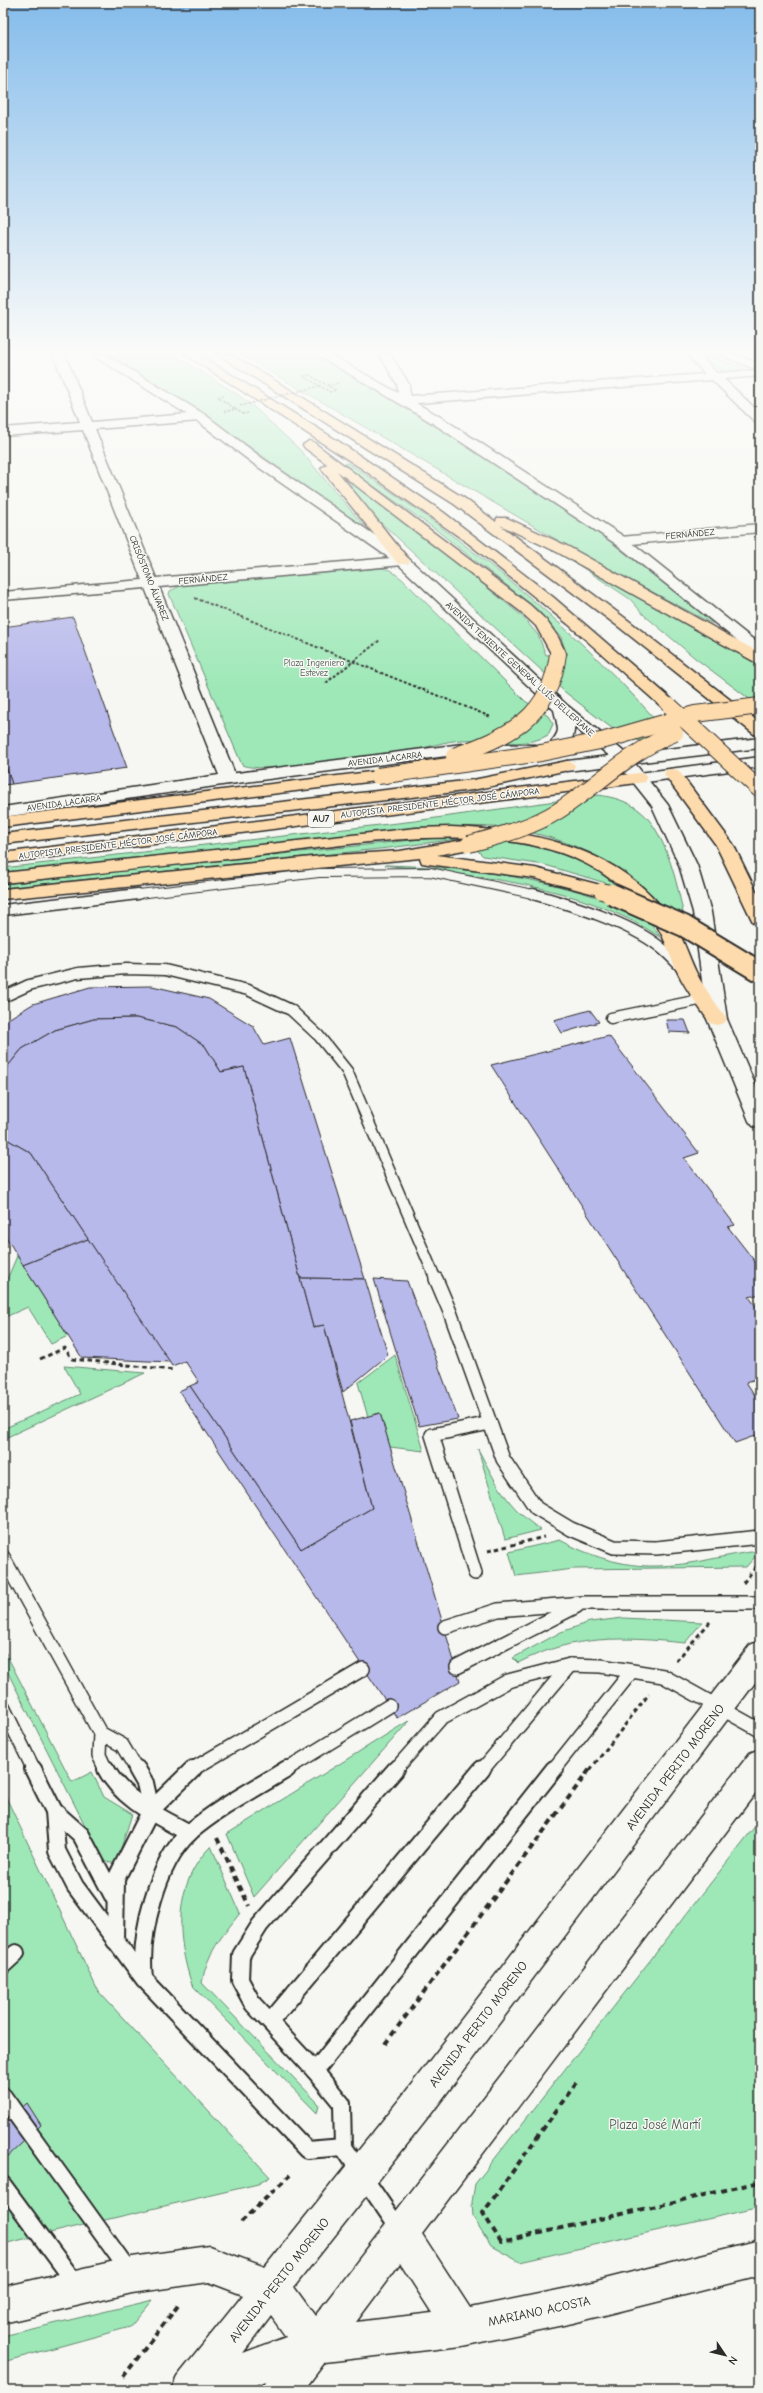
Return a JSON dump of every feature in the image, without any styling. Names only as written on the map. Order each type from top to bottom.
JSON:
[{"type":"highway","points":[[326,466],[403,561]]},
{"type":"highway","points":[[337,466],[472,566],[525,608],[541,623],[551,637],[558,654],[558,669],[550,692],[530,717],[506,734],[471,751],[441,761],[378,776]]},
{"type":"highway","points":[[367,466],[473,540],[585,630],[670,706],[760,790]]},
{"type":"highway","points":[[404,466],[459,501],[718,696],[760,731]]},
{"type":"highway","points":[[459,501],[562,549],[760,658]]},
{"type":"highway","points":[[3,822],[96,809],[378,776],[541,753],[605,740],[695,714],[760,706]]},
{"type":"highway","points":[[3,894],[322,861],[400,856],[469,844],[506,835],[567,805],[642,748],[665,736],[727,719],[760,716]]},
{"type":"highway","name":"AUTOPISTA PRESIDENTE HÉCTOR JOSÉ CÁMPORA","points":[[3,839],[473,784],[567,766]]},
{"type":"highway","points":[[672,774],[724,844],[760,918]]},
{"type":"highway","name":"AUTOPISTA PRESIDENTE HÉCTOR JOSÉ CÁMPORA","points":[[3,858],[133,844],[638,778]]},
{"type":"highway","points":[[3,878],[416,833],[450,831],[502,834],[533,838],[563,847],[599,864],[617,876],[662,920],[672,934],[687,973],[717,1019]]},
{"type":"highway","points":[[400,856],[468,863],[535,874],[602,891],[669,917],[722,946],[760,972]]},
{"type":"street","name":"CRISÓSTOMO ÁLVAREZ","points":[[103,466],[154,589],[229,780]]},
{"type":"street","name":"AVENIDA TENIENTE GENERAL LUÍS DELLEPIANE","points":[[265,466],[403,561],[562,709],[623,759],[660,805],[688,865],[696,889],[702,912],[717,1019],[760,1121]]},
{"type":"street","points":[[506,466],[621,540],[760,652]]},
{"type":"street","name":"FERNÁNDEZ","points":[[621,540],[760,528]]},
{"type":"street","name":"FERNÁNDEZ","points":[[3,596],[154,589],[403,561]]},
{"type":"street","points":[[562,709],[567,734],[566,739],[555,748],[567,766],[760,743]]},
{"type":"street","name":"AVENIDA LACARRA","points":[[3,812],[462,749],[494,748],[515,751],[555,748]]},
{"type":"street","points":[[638,778],[760,762]]},
{"type":"street","name":"AVENIDA PERITO MORENO","points":[[192,2390],[273,2288],[352,2161],[721,1707],[760,1654]]},
{"type":"street","points":[[281,2390],[760,1763]]},
{"type":"street","points":[[401,2233],[462,2328]]},
{"type":"street","name":"MARIANO ACOSTA","points":[[192,2390],[314,2345],[462,2328],[573,2305],[760,2258]]},
{"type":"street","points":[[3,2305],[78,2286],[132,2275],[209,2264],[273,2288],[314,2345]]},
{"type":"lane","points":[[3,910],[319,873],[430,872],[528,893],[573,905],[620,924],[659,946],[687,973]]},
{"type":"lane","points":[[3,997],[29,985],[78,973],[126,969],[165,970],[248,990],[290,1010],[320,1036],[347,1071],[450,1312],[503,1459],[536,1508],[571,1530],[614,1547],[656,1548],[760,1537]]},
{"type":"lane","points":[[611,1018],[704,999]]},
{"type":"lane","points":[[475,1573],[432,1435],[490,1423]]},
{"type":"lane","points":[[3,1557],[100,1733],[99,1756],[114,1783],[126,1795],[189,1833]]},
{"type":"lane","points":[[445,1626],[498,1610],[583,1603],[760,1603]]},
{"type":"lane","points":[[456,1667],[583,1603]]},
{"type":"lane","points":[[401,2233],[352,2161],[342,2104],[315,2071],[253,2004],[240,1980],[241,1955],[260,1925],[441,1718],[508,1681],[570,1664],[663,1676],[760,1730]]},
{"type":"lane","points":[[270,2022],[570,1664]]},
{"type":"lane","points":[[115,1941],[116,1879],[151,1810],[188,1772],[363,1669]]},
{"type":"lane","points":[[315,2071],[632,1671]]},
{"type":"lane","points":[[144,1979],[142,1962],[148,1915],[168,1860],[189,1833],[208,1818],[389,1706]]},
{"type":"lane","points":[[3,1707],[54,1811],[57,1852],[74,1886],[144,1979],[307,2150],[352,2161]]},
{"type":"lane","points":[[100,1733],[122,1745],[145,1783],[151,1810]]},
{"type":"lane","points":[[54,1811],[81,1835],[116,1900]]},
{"type":"lane","points":[[3,1966],[16,1953]]},
{"type":"lane","points":[[3,2096],[132,2275]]},
{"type":"lane","points":[[3,2184],[78,2286]]},
{"type":"path","points":[[154,589],[177,591],[491,717]]},
{"type":"path","points":[[326,683],[354,663],[365,651],[380,640]]},
{"type":"path","points":[[40,1359],[65,1348],[72,1359],[173,1370]]},
{"type":"path","points":[[469,1556],[571,1530]]},
{"type":"path","points":[[385,2044],[554,1816],[663,1676],[726,1604],[760,1562]]},
{"type":"path","points":[[208,1818],[247,1903],[260,1925]]},
{"type":"path","points":[[576,2082],[483,2213],[501,2242],[760,2182]]},
{"type":"path","points":[[241,2222],[255,2206],[274,2193],[290,2176]]},
{"type":"path","points":[[124,2377],[180,2303]]},
{"type":"green space","points":[[276,466],[313,466],[370,533]]},
{"type":"green space","points":[[344,466],[352,466],[393,493],[437,524],[522,590],[602,663],[675,742],[659,745],[637,740],[617,732],[565,692],[364,507],[342,477],[408,523],[522,616],[538,635],[546,655],[566,653],[561,637],[538,610],[435,529]]},
{"type":"green space","points":[[431,466],[498,466],[603,536],[715,623],[711,623],[583,555]]},
{"type":"green space","points":[[565,556],[760,662],[760,707],[695,658],[644,615],[630,599]]},
{"type":"green space","name":"Plaza Ingeniero Estevez","points":[[382,568],[390,570],[402,579],[525,701],[548,716],[553,724],[548,735],[528,742],[517,743],[462,740],[414,750],[352,760],[298,766],[274,768],[242,765],[169,594],[170,591],[182,585]]},
{"type":"green space","points":[[598,795],[620,800],[640,811],[650,822],[659,836],[673,871],[688,940],[670,915],[651,894],[628,875],[603,860],[577,847],[549,837],[521,830],[493,827],[431,828],[395,831],[3,874],[3,868],[415,821]]},
{"type":"green space","points":[[449,836],[510,839],[542,846],[564,853],[583,862],[601,872],[618,885],[647,917],[660,937],[628,919],[596,905],[562,894],[527,885],[492,879],[385,865],[467,870],[494,874],[547,883],[600,898],[616,886],[545,865],[483,856],[465,838],[389,848],[3,888],[3,884]]},
{"type":"green space","points":[[17,1256],[68,1336],[51,1344],[28,1307],[3,1318],[3,1289]]},
{"type":"green space","points":[[395,1355],[424,1451],[390,1447],[380,1413],[368,1417],[358,1383]]},
{"type":"green space","points":[[64,1366],[145,1373],[3,1439],[3,1429],[80,1394]]},
{"type":"green space","points":[[478,1449],[497,1484],[511,1503],[529,1521],[541,1530],[505,1539]]},
{"type":"green space","points":[[560,1540],[594,1556],[632,1565],[644,1566],[683,1564],[760,1551],[746,1567],[574,1569],[516,1576],[509,1552]]},
{"type":"green space","points":[[623,1618],[702,1622],[685,1643],[620,1639],[600,1640],[579,1642],[559,1647],[518,1663],[513,1658],[561,1632],[590,1622]]},
{"type":"green space","points":[[3,1648],[72,1782],[92,1772],[104,1797],[132,1814],[116,1864],[103,1861],[3,1663]]},
{"type":"green space","points":[[410,1720],[254,1897],[227,1834]]},
{"type":"green space","points":[[3,1791],[98,1991],[270,2177],[258,2184],[3,2244]]},
{"type":"green space","name":"Plaza José Martí","points":[[760,1820],[760,2207],[520,2262],[491,2246],[473,2217],[472,2202],[475,2184]]},
{"type":"green space","points":[[211,1846],[240,1913],[211,1954],[207,1962],[202,1983],[319,2104],[317,2113],[192,1985],[183,1948],[181,1912],[184,1894],[190,1877],[199,1861]]},
{"type":"green space","points":[[153,2300],[130,2327],[3,2362],[3,2336]]},
{"type":"building","points":[[73,617],[127,768],[12,784],[3,758],[3,627]]},
{"type":"building","points":[[3,758],[12,784],[3,785]]},
{"type":"building","points":[[152,986],[209,999],[253,1026],[264,1045],[290,1038],[365,1279],[300,1278],[244,1067],[221,1072],[205,1046],[177,1027],[136,1018],[94,1019],[55,1030],[22,1049],[3,1072],[3,1022],[33,1004],[90,987]]},
{"type":"building","points":[[590,1010],[599,1022],[562,1033],[554,1020]]},
{"type":"building","points":[[136,1018],[177,1027],[205,1046],[221,1072],[244,1067],[313,1327],[324,1325],[372,1508],[301,1549],[190,1386],[199,1382],[185,1361],[172,1366],[31,1153],[3,1137],[3,1072],[22,1049],[55,1030],[94,1019]]},
{"type":"building","points":[[666,1020],[685,1020],[690,1033],[669,1032]]},
{"type":"building","points":[[609,1036],[699,1153],[684,1158],[735,1225],[728,1227],[760,1268],[760,1294],[749,1297],[760,1312],[760,1378],[746,1382],[760,1403],[760,1434],[735,1443],[491,1065]]},
{"type":"building","points":[[3,1137],[31,1153],[88,1239],[23,1265],[3,1232]]},
{"type":"building","points":[[88,1239],[170,1362],[82,1358],[23,1265]]},
{"type":"building","points":[[300,1278],[365,1279],[388,1355],[343,1392],[324,1325],[313,1327]]},
{"type":"building","points":[[374,1279],[407,1281],[458,1419],[419,1426]]},
{"type":"building","points":[[190,1386],[301,1549],[372,1508],[350,1421],[380,1413],[460,1681],[397,1718],[179,1391]]},
{"type":"building","points":[[27,2103],[41,2125],[3,2161],[3,2126]]}]
